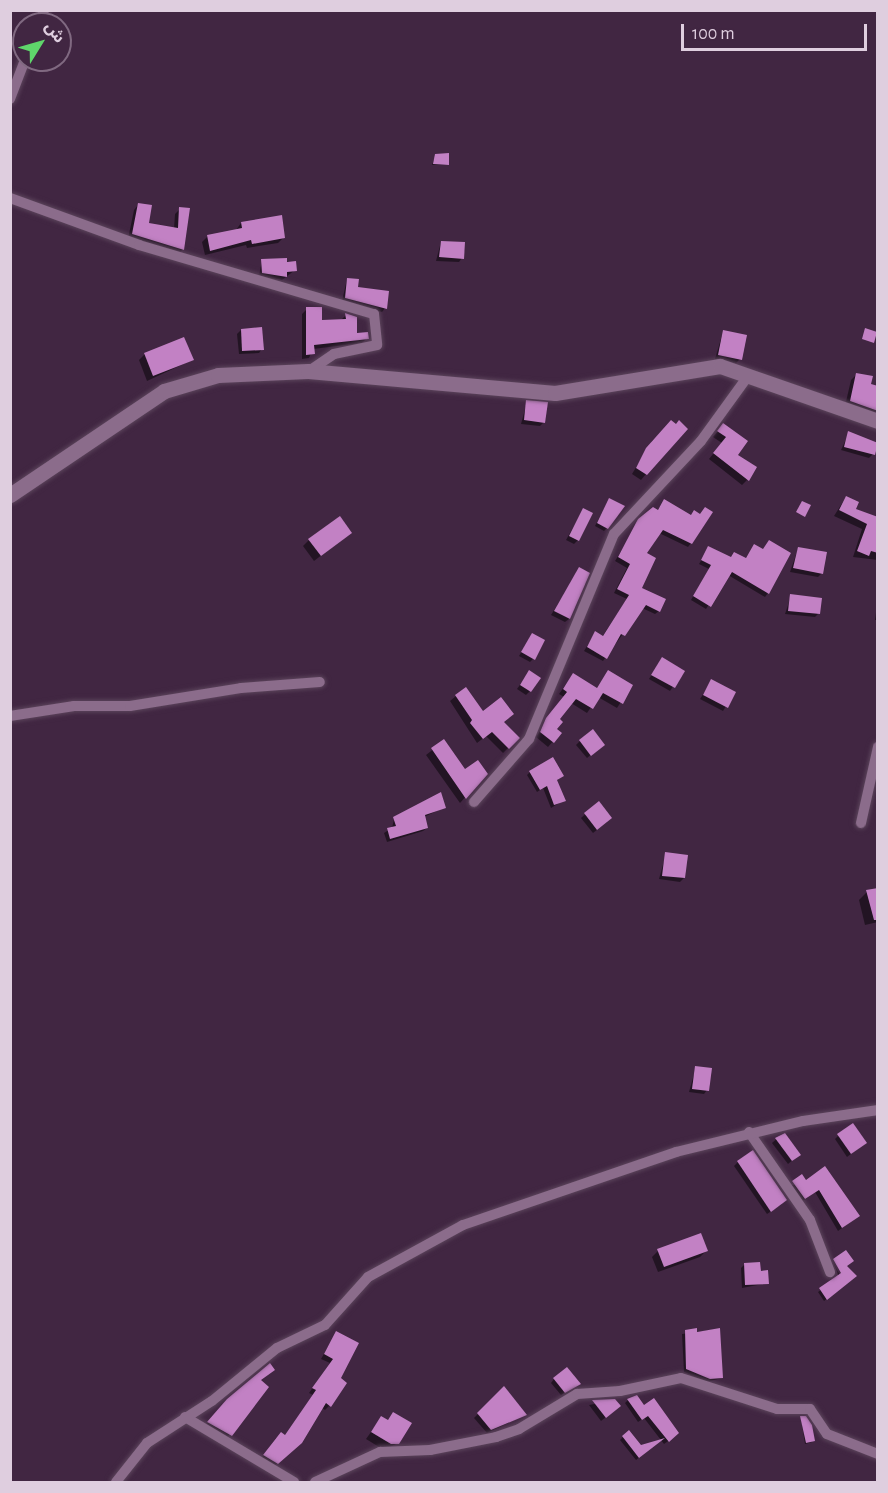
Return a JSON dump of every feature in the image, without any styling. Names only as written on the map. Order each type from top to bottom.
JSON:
[{"type":"street","points":[[10,99],[20,72]]},
{"type":"street","points":[[10,198],[139,246],[374,314],[377,345],[334,354],[309,371]]},
{"type":"street","points":[[10,495],[164,391],[218,375],[309,371],[555,393],[720,366],[878,421]]},
{"type":"street","points":[[474,802],[530,740],[614,534],[701,441],[748,376]]},
{"type":"street","points":[[10,716],[74,706],[130,705],[241,688],[320,682]]},
{"type":"street","points":[[861,823],[878,747]]},
{"type":"street","points":[[116,1482],[147,1443],[277,1348],[325,1325],[368,1277],[463,1225],[543,1200],[640,1162],[749,1132],[878,1110]]},
{"type":"street","points":[[749,1132],[810,1220],[830,1272]]},
{"type":"street","points":[[315,1482],[381,1452],[430,1450],[496,1437],[519,1428],[577,1394],[620,1391],[681,1378],[777,1409],[810,1409],[828,1434],[878,1454]]},
{"type":"street","points":[[185,1417],[294,1482]]},
{"type":"building","points":[[449,153],[449,165],[433,164],[435,154]]},
{"type":"building","points":[[138,203],[152,205],[149,223],[178,228],[179,207],[190,208],[184,250],[132,234]]},
{"type":"building","points":[[282,215],[285,238],[252,244],[251,240],[210,251],[207,235],[242,228],[241,222]]},
{"type":"building","points":[[441,241],[465,242],[464,259],[439,257]]},
{"type":"building","points":[[287,258],[287,262],[296,261],[297,271],[287,272],[287,277],[262,273],[261,259]]},
{"type":"building","points":[[347,278],[359,279],[358,287],[389,291],[387,309],[345,298]]},
{"type":"building","points":[[306,307],[322,307],[322,320],[346,319],[345,313],[357,317],[357,333],[368,332],[369,339],[314,345],[315,354],[306,355]]},
{"type":"building","points":[[262,327],[264,350],[242,351],[241,329]]},
{"type":"building","points":[[865,328],[877,332],[874,343],[862,339]]},
{"type":"building","points":[[723,330],[747,335],[742,360],[718,355]]},
{"type":"building","points":[[184,337],[194,360],[153,376],[144,353]]},
{"type":"building","points":[[856,373],[873,376],[871,384],[878,386],[878,411],[850,401]]},
{"type":"building","points":[[526,400],[548,402],[545,423],[524,420]]},
{"type":"building","points":[[671,420],[676,424],[679,420],[688,429],[647,475],[636,468],[646,448]]},
{"type":"building","points":[[723,423],[748,441],[738,455],[757,467],[749,481],[713,453],[726,437],[717,431]]},
{"type":"building","points":[[848,431],[878,443],[875,455],[844,447]]},
{"type":"building","points":[[846,496],[859,502],[856,509],[878,517],[878,553],[871,551],[869,556],[857,551],[867,524],[839,510]]},
{"type":"building","points":[[609,498],[625,506],[608,529],[597,523]]},
{"type":"building","points":[[664,499],[691,515],[694,510],[700,514],[705,507],[713,512],[692,544],[663,530],[647,553],[656,558],[642,588],[666,599],[660,612],[646,605],[625,636],[621,634],[607,659],[587,647],[595,631],[603,636],[629,595],[617,589],[630,564],[618,557],[638,519],[653,507],[658,510]]},
{"type":"building","points":[[802,501],[811,505],[805,517],[796,512]]},
{"type":"building","points":[[583,508],[593,513],[579,541],[569,536]]},
{"type":"building","points":[[340,516],[352,533],[321,556],[308,539]]},
{"type":"building","points":[[769,540],[791,553],[769,594],[732,572],[711,607],[693,596],[711,565],[701,560],[708,546],[731,557],[734,552],[746,558],[754,544],[763,549]]},
{"type":"building","points":[[798,547],[827,552],[823,574],[793,568]]},
{"type":"building","points":[[579,567],[590,573],[570,619],[554,611]]},
{"type":"building","points":[[790,594],[822,598],[820,614],[788,611]]},
{"type":"building","points":[[532,633],[545,640],[535,660],[521,652]]},
{"type":"building","points":[[662,657],[685,671],[675,688],[651,675]]},
{"type":"building","points":[[529,670],[541,678],[531,692],[520,685]]},
{"type":"building","points":[[608,670],[633,685],[623,704],[603,693],[593,709],[576,699],[560,719],[563,722],[557,729],[562,733],[554,743],[540,732],[546,718],[567,692],[563,689],[573,673],[597,688]]},
{"type":"building","points":[[711,679],[736,692],[728,708],[703,695]]},
{"type":"building","points":[[466,687],[483,711],[501,697],[514,714],[504,722],[520,738],[509,749],[492,732],[483,739],[470,723],[472,720],[455,695]]},
{"type":"building","points":[[593,729],[605,745],[591,756],[579,740]]},
{"type":"building","points":[[444,739],[465,769],[478,760],[488,774],[466,799],[431,748]]},
{"type":"building","points":[[553,757],[564,776],[557,780],[566,801],[554,805],[547,786],[540,790],[529,771]]},
{"type":"building","points":[[441,792],[446,808],[425,815],[428,828],[390,839],[387,828],[396,826],[393,817]]},
{"type":"building","points":[[599,801],[612,818],[597,830],[584,813]]},
{"type":"building","points":[[665,852],[688,855],[685,878],[662,876]]},
{"type":"building","points":[[878,888],[878,920],[874,920],[866,890]]},
{"type":"building","points":[[695,1066],[712,1068],[709,1091],[692,1089]]},
{"type":"building","points":[[853,1123],[867,1143],[851,1154],[837,1134]]},
{"type":"building","points":[[785,1133],[801,1155],[792,1161],[775,1138]]},
{"type":"building","points":[[753,1150],[787,1200],[771,1212],[737,1161]]},
{"type":"building","points":[[825,1166],[860,1216],[842,1228],[819,1190],[805,1199],[792,1181],[802,1174],[806,1180]]},
{"type":"building","points":[[701,1233],[708,1251],[664,1267],[657,1249]]},
{"type":"building","points":[[846,1250],[854,1261],[847,1266],[857,1276],[827,1300],[819,1288],[841,1273],[833,1259]]},
{"type":"building","points":[[760,1262],[761,1271],[768,1270],[769,1284],[745,1285],[744,1263]]},
{"type":"building","points":[[697,1328],[697,1332],[720,1328],[723,1378],[710,1379],[686,1369],[685,1330]]},
{"type":"building","points":[[336,1331],[359,1343],[341,1378],[347,1383],[331,1407],[326,1403],[302,1443],[278,1464],[263,1455],[281,1432],[285,1435],[316,1390],[312,1388],[333,1359],[324,1354]]},
{"type":"building","points":[[270,1363],[275,1370],[261,1380],[269,1387],[232,1436],[207,1422],[227,1399]]},
{"type":"building","points":[[567,1367],[581,1384],[565,1393],[553,1378]]},
{"type":"building","points":[[504,1386],[527,1415],[491,1430],[477,1413]]},
{"type":"building","points":[[637,1395],[644,1405],[654,1398],[679,1433],[669,1442],[648,1416],[642,1420],[627,1399]]},
{"type":"building","points":[[615,1399],[621,1406],[606,1418],[592,1400]]},
{"type":"building","points":[[393,1412],[412,1423],[399,1444],[391,1444],[371,1432],[381,1416],[388,1420]]},
{"type":"building","points":[[800,1416],[806,1416],[812,1425],[815,1441],[806,1443]]},
{"type":"building","points":[[629,1430],[641,1445],[665,1438],[639,1458],[622,1436]]}]
